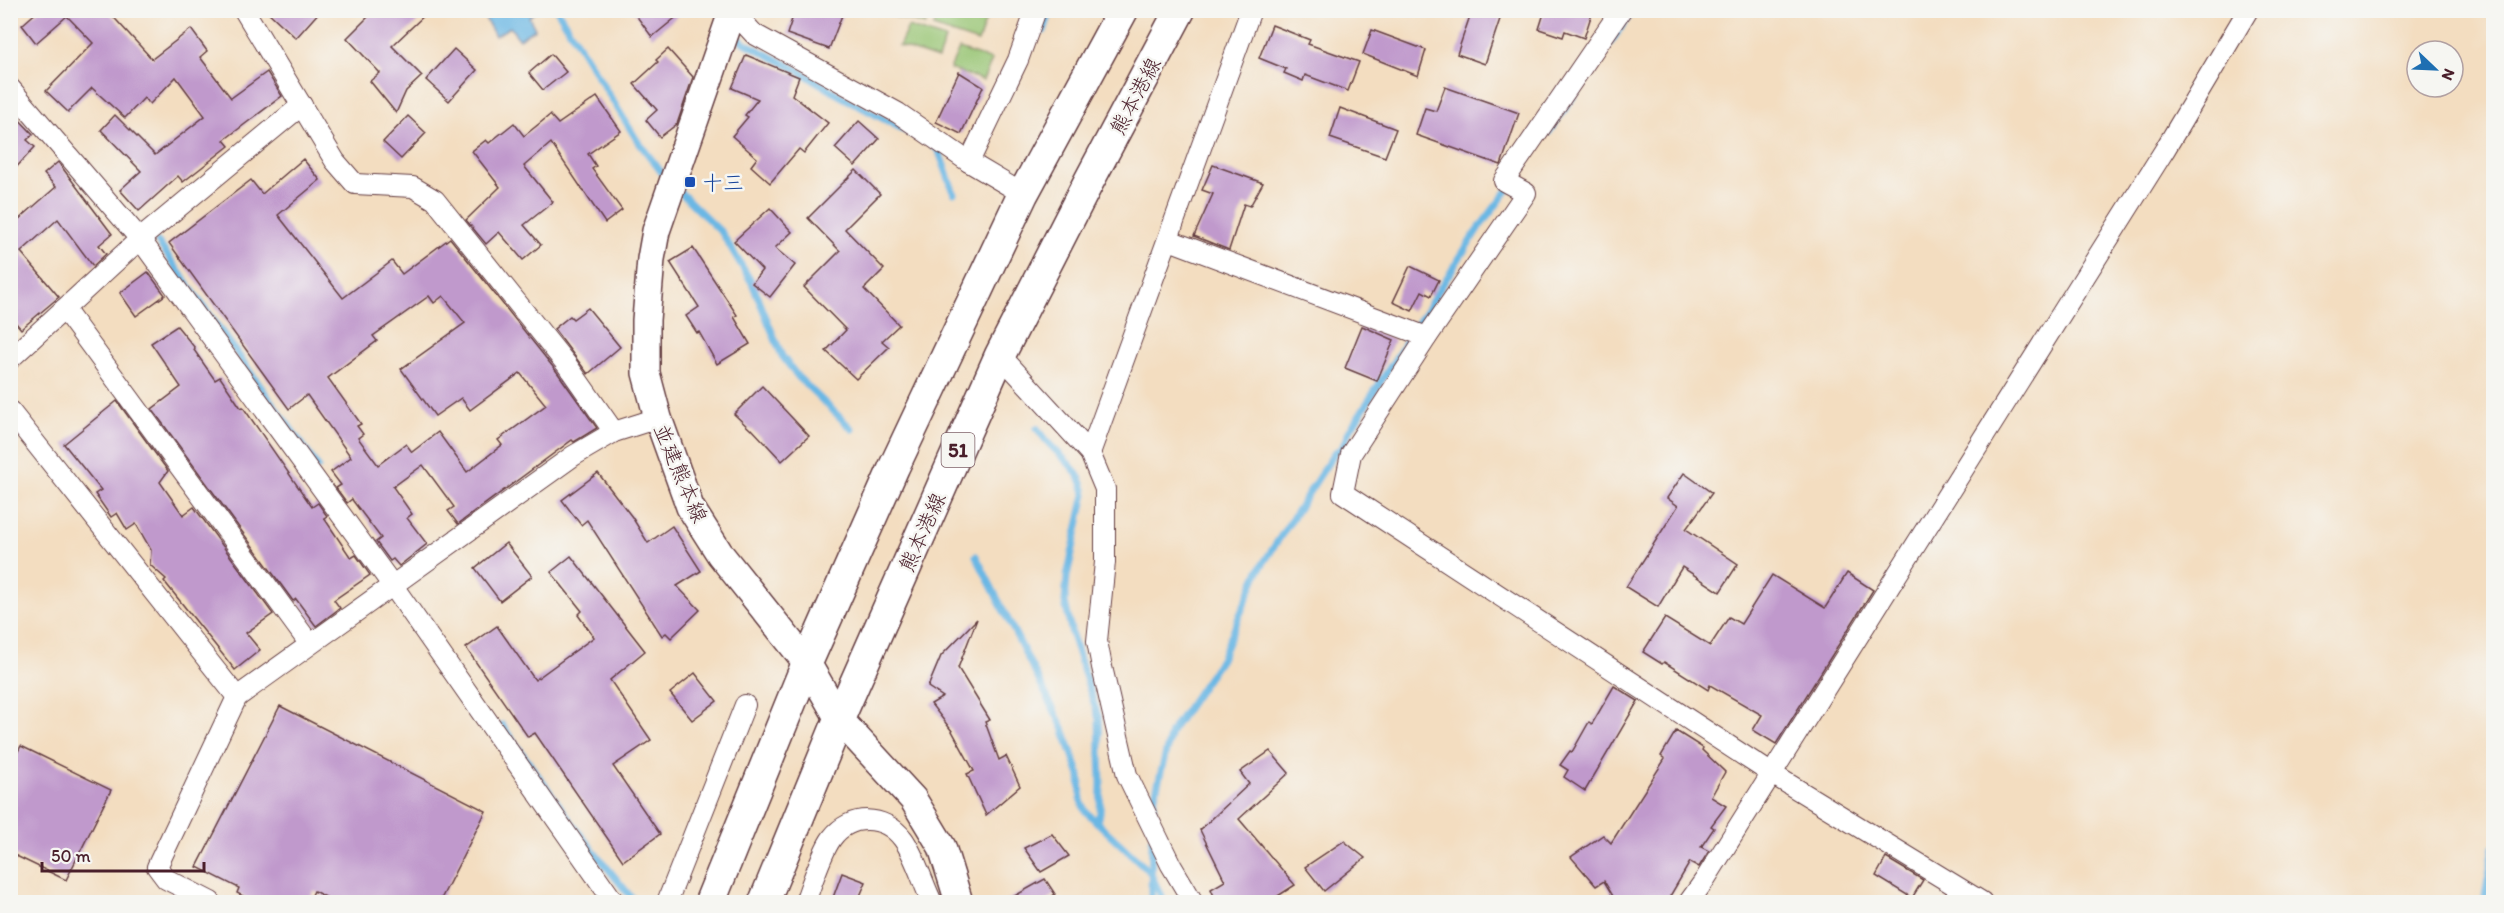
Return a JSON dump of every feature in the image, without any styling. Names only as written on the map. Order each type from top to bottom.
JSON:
[{"type":"main road","name":"51","points":[[710,903],[807,663],[894,467],[1023,194],[1123,10]]},
{"type":"main road","name":"熊本港線","points":[[764,903],[839,719],[1000,355],[1180,10]]},
{"type":"main road","name":"並建熊本線","points":[[732,11],[656,231],[646,320],[646,373],[658,418],[690,507],[720,554],[807,663],[839,719],[913,799],[942,847],[959,903]]},
{"type":"street","points":[[244,10],[335,161],[355,184],[413,187],[435,200],[567,365],[614,432]]},
{"type":"street","points":[[969,162],[1018,60],[1036,10]]},
{"type":"street","points":[[1090,453],[1251,10]]},
{"type":"street","points":[[1621,10],[1504,181],[1526,193],[1427,337],[1351,454],[1343,493],[1772,774],[1982,903]]},
{"type":"street","points":[[1689,903],[2164,151],[2248,10]]},
{"type":"street","points":[[732,11],[754,34],[898,114],[969,162],[1023,194]]},
{"type":"street","points":[[10,88],[140,239],[393,586],[614,903]]},
{"type":"street","points":[[10,359],[140,239],[302,105]]},
{"type":"street","points":[[1169,240],[1427,337]]},
{"type":"street","points":[[64,309],[309,643]]},
{"type":"street","points":[[1000,355],[1090,453],[1105,489],[1105,562],[1097,641],[1126,775],[1171,865],[1193,903]]},
{"type":"street","points":[[10,411],[237,697]]},
{"type":"street","points":[[211,903],[166,879],[157,867],[237,697],[309,643],[393,586],[573,456],[614,432],[658,418]]},
{"type":"street","points":[[667,903],[745,705]]},
{"type":"street","points":[[805,903],[831,839],[844,826],[863,819],[885,824],[903,840],[932,903]]},
{"type":"green space","points":[[876,11],[931,11],[925,25]]},
{"type":"green space","points":[[941,11],[957,11],[986,19],[978,42],[933,27]]},
{"type":"green space","points":[[908,27],[945,39],[938,59],[899,46]]},
{"type":"green space","points":[[959,49],[992,60],[983,80],[950,69]]},
{"type":"water","points":[[481,11],[537,11],[529,17],[535,29],[519,39],[510,27],[495,36]]},
{"type":"building","points":[[39,10],[107,10],[152,59],[191,29],[207,51],[200,57],[231,98],[267,72],[282,96],[224,140],[229,146],[183,182],[178,176],[139,211],[120,190],[141,171],[101,130],[115,115],[155,155],[205,116],[176,77],[150,104],[144,98],[125,118],[92,88],[68,112],[46,91],[93,43],[67,16],[36,43],[22,25]]},
{"type":"building","points":[[266,10],[321,10],[296,38]]},
{"type":"building","points":[[375,10],[430,10],[392,46],[422,76],[406,91],[396,113],[370,81],[380,73],[347,38]]},
{"type":"building","points":[[632,10],[685,10],[652,37]]},
{"type":"building","points":[[795,10],[844,10],[829,49],[787,34]]},
{"type":"building","points":[[1472,10],[1503,10],[1485,64],[1457,54]]},
{"type":"building","points":[[1545,10],[1593,10],[1584,38],[1565,31],[1563,37],[1539,29]]},
{"type":"building","points":[[1272,25],[1310,40],[1308,44],[1359,62],[1348,91],[1305,75],[1303,81],[1284,73],[1286,69],[1259,58]]},
{"type":"building","points":[[1372,30],[1426,50],[1418,76],[1363,54]]},
{"type":"building","points":[[454,49],[477,70],[449,101],[426,80]]},
{"type":"building","points":[[668,49],[693,77],[677,124],[660,137],[646,120],[657,110],[634,84],[658,62],[656,60]]},
{"type":"building","points":[[551,54],[566,72],[543,90],[529,73]]},
{"type":"building","points":[[746,55],[799,77],[792,95],[828,123],[804,153],[799,149],[770,183],[751,166],[757,158],[732,136],[748,117],[745,115],[758,99],[732,88]]},
{"type":"building","points":[[959,72],[983,87],[961,134],[936,122]]},
{"type":"building","points":[[1445,87],[1519,113],[1501,165],[1416,135],[1425,108],[1436,111]]},
{"type":"building","points":[[597,97],[621,131],[588,154],[596,166],[592,169],[622,210],[605,223],[551,143],[524,166],[553,202],[524,225],[541,245],[523,260],[499,232],[486,244],[466,220],[500,187],[472,151],[486,140],[489,143],[514,123],[524,136],[550,115],[558,124]]},
{"type":"building","points":[[1340,108],[1396,129],[1385,157],[1330,138]]},
{"type":"building","points":[[10,110],[33,134],[27,140],[35,147],[10,174]]},
{"type":"building","points":[[408,116],[426,133],[401,159],[383,142]]},
{"type":"building","points":[[859,121],[879,139],[855,166],[835,148]]},
{"type":"building","points":[[303,159],[320,180],[278,215],[343,298],[392,261],[402,274],[450,238],[557,372],[597,428],[574,442],[572,440],[458,524],[448,511],[454,507],[423,465],[393,487],[412,514],[407,518],[427,544],[399,566],[393,559],[390,561],[376,542],[381,538],[352,499],[347,503],[336,488],[341,485],[331,472],[351,457],[307,395],[289,409],[169,243],[251,180],[262,194]],"holes":[[[429,296],[434,303],[443,296],[465,323],[401,369],[435,416],[461,398],[470,410],[520,373],[546,405],[498,440],[502,445],[467,472],[438,432],[412,452],[406,444],[378,465],[358,438],[363,434],[357,426],[361,424],[328,378],[377,341],[373,336]]]},
{"type":"building","points":[[58,162],[112,234],[99,245],[106,254],[93,266],[58,219],[21,252],[59,297],[21,329],[10,316],[10,227],[56,187],[44,174]]},
{"type":"building","points":[[1213,165],[1263,183],[1250,206],[1244,204],[1229,250],[1194,236],[1213,194],[1202,190]]},
{"type":"building","points":[[856,170],[880,194],[845,229],[884,269],[864,289],[899,325],[882,341],[889,347],[856,379],[826,351],[846,330],[804,287],[840,251],[808,218]]},
{"type":"building","points":[[770,208],[792,232],[775,248],[795,265],[770,297],[752,283],[762,270],[734,241]]},
{"type":"building","points":[[693,248],[737,315],[734,317],[750,344],[717,364],[699,332],[697,333],[686,316],[699,307],[670,262]]},
{"type":"building","points":[[1410,266],[1439,280],[1431,296],[1422,291],[1412,311],[1393,302]]},
{"type":"building","points":[[148,272],[165,295],[136,316],[120,293]]},
{"type":"building","points":[[588,308],[620,347],[588,374],[554,329],[570,316],[573,319]]},
{"type":"building","points":[[177,326],[195,348],[194,350],[215,380],[220,377],[241,408],[243,407],[312,507],[318,503],[327,516],[324,518],[351,558],[356,555],[370,575],[334,600],[340,608],[316,626],[296,599],[293,601],[152,409],[181,387],[151,343]]},
{"type":"building","points":[[1362,326],[1394,340],[1377,381],[1345,368]]},
{"type":"building","points":[[762,386],[809,436],[782,461],[752,429],[734,414]]},
{"type":"building","points":[[117,401],[168,471],[160,482],[183,515],[194,507],[273,614],[246,633],[260,650],[235,670],[164,581],[166,579],[150,565],[151,550],[136,524],[127,530],[117,513],[111,517],[95,494],[101,490],[64,444]]},
{"type":"building","points":[[598,473],[632,517],[648,543],[672,526],[701,571],[677,586],[700,610],[671,638],[666,633],[662,636],[587,520],[581,525],[562,500]]},
{"type":"building","points":[[1684,473],[1712,493],[1686,529],[1738,564],[1720,592],[1682,567],[1658,607],[1626,587],[1678,506],[1667,498]]},
{"type":"building","points":[[506,543],[532,576],[500,601],[475,568]]},
{"type":"building","points":[[571,556],[645,651],[610,680],[651,740],[613,766],[660,834],[623,861],[535,733],[528,737],[466,648],[497,626],[535,680],[594,637],[578,615],[582,611],[551,572]]},
{"type":"building","points":[[1847,573],[1873,590],[1776,744],[1753,730],[1762,715],[1710,685],[1708,690],[1664,662],[1662,664],[1643,652],[1665,618],[1710,646],[1729,617],[1741,624],[1772,575],[1825,608]]},
{"type":"building","points":[[977,619],[958,668],[990,720],[985,722],[999,760],[1006,756],[1020,786],[986,815],[967,774],[974,771],[952,731],[931,704],[943,697],[928,687],[941,656]]},
{"type":"building","points":[[695,673],[717,701],[692,720],[670,693]]},
{"type":"building","points":[[1614,686],[1638,701],[1585,791],[1564,777],[1568,770],[1560,765],[1570,751],[1572,752],[1589,722],[1592,724]]},
{"type":"building","points":[[280,706],[486,811],[439,903],[337,903],[314,891],[308,903],[256,903],[237,893],[239,888],[197,867]]},
{"type":"building","points":[[1676,731],[1703,748],[1702,750],[1725,772],[1711,797],[1726,806],[1711,826],[1714,828],[1701,847],[1709,851],[1699,867],[1690,862],[1666,903],[1617,903],[1604,881],[1596,886],[1571,857],[1603,835],[1611,843],[1665,759],[1661,756]]},
{"type":"building","points":[[21,746],[111,790],[66,880],[10,853],[10,766]]},
{"type":"building","points":[[1270,751],[1289,773],[1239,819],[1295,885],[1267,903],[1217,903],[1211,889],[1225,881],[1200,830],[1249,784],[1240,772]]},
{"type":"building","points":[[1052,834],[1069,856],[1041,872],[1024,848]]},
{"type":"building","points":[[1344,841],[1365,858],[1324,891],[1305,867]]},
{"type":"building","points":[[1886,858],[1923,880],[1912,898],[1876,876]]},
{"type":"building","points":[[842,873],[866,882],[857,903],[831,903]]},
{"type":"building","points":[[1045,879],[1055,894],[1044,903],[1002,903]]},
{"type":"waterway","points":[[557,10],[637,140],[668,181]]},
{"type":"waterway","points":[[1044,31],[1051,10]]},
{"type":"waterway","points":[[1549,132],[1633,10]]},
{"type":"waterway","points":[[733,30],[743,42],[917,137]]},
{"type":"waterway","points":[[934,147],[938,149],[954,193]]},
{"type":"waterway","points":[[1153,816],[1154,800],[1171,732],[1221,659],[1259,570],[1335,452],[1342,448],[1348,433],[1476,232],[1510,187]]},
{"type":"waterway","points":[[678,190],[722,233],[752,283],[782,356],[798,377],[852,429]]},
{"type":"waterway","points":[[158,242],[318,467]]},
{"type":"waterway","points":[[1037,428],[1077,475],[1085,494],[1067,576],[1065,602],[1072,635],[1099,719],[1101,784],[1100,813],[1096,822]]},
{"type":"waterway","points":[[976,556],[1063,728],[1080,776],[1081,800],[1085,811],[1150,872],[1164,902]]},
{"type":"waterway","points":[[502,725],[580,834],[635,902]]},
{"type":"waterway","points":[[1151,902],[1152,839]]},
{"type":"waterway","points":[[2484,902],[2494,847]]},
{"type":"place","name":"十三","points":[[690,182]]}]
